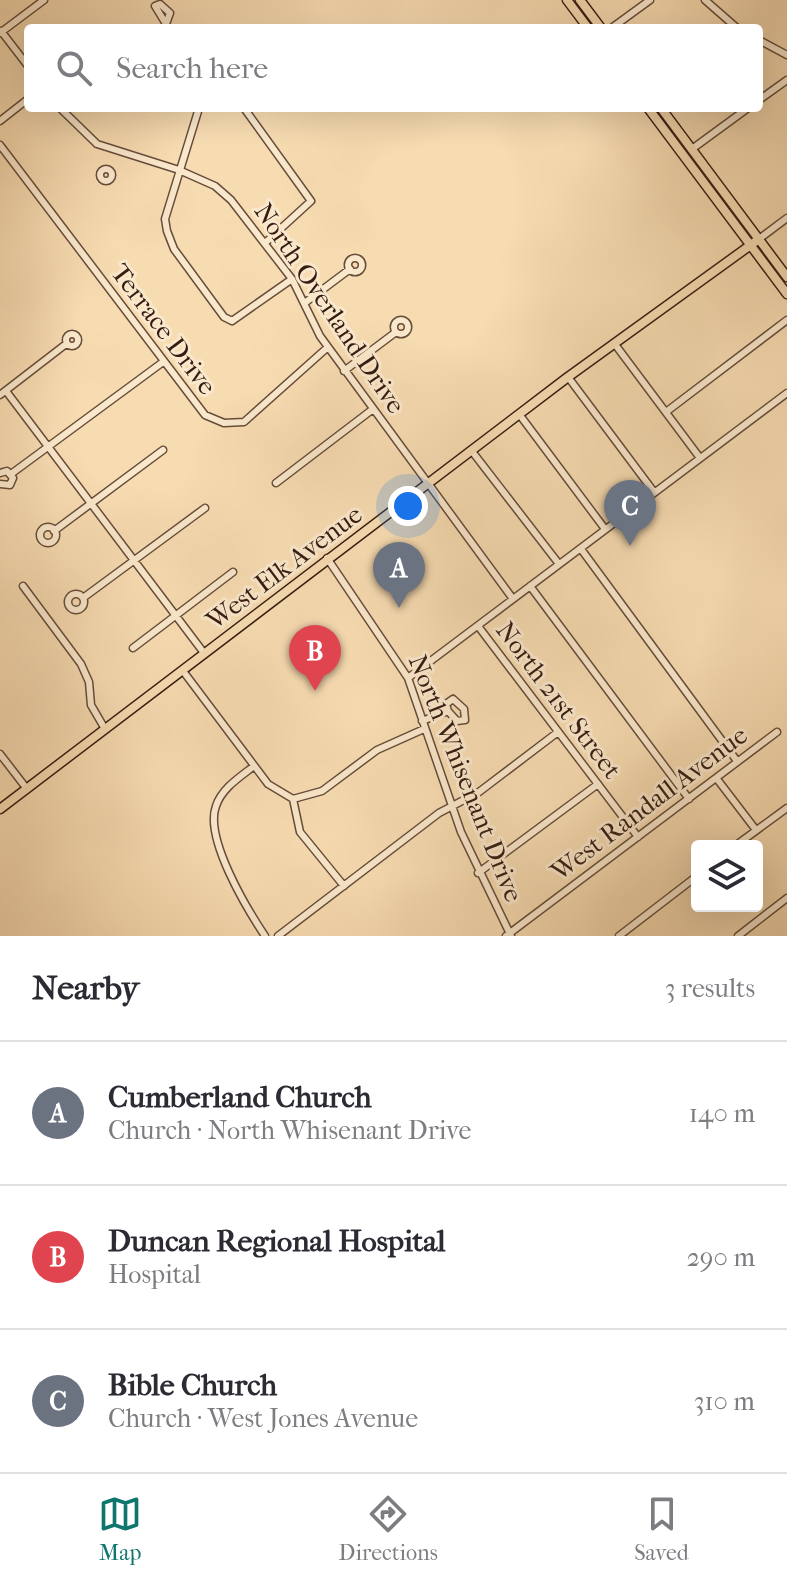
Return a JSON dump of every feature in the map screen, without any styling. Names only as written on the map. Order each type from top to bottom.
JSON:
[{"type":"main road","points":[[567,0],[585,24]]},
{"type":"main road","points":[[580,0],[598,24]]},
{"type":"main road","points":[[652,112],[685,146],[755,242],[787,277]]},
{"type":"main road","points":[[664,112],[755,242],[787,294]]},
{"type":"main road","name":"West Elk Avenue","points":[[0,809],[568,377],[755,242]]},
{"type":"street","points":[[24,61],[1,31],[44,0]]},
{"type":"street","points":[[617,24],[650,0]]},
{"type":"street","points":[[705,0],[732,24]]},
{"type":"street","points":[[763,42],[787,55]]},
{"type":"street","points":[[763,97],[787,80]]},
{"type":"street","points":[[0,121],[24,102]]},
{"type":"street","name":"North Overland Drive","points":[[63,112],[84,136],[114,151],[179,170],[215,186],[231,200],[292,279],[328,347],[426,484]]},
{"type":"street","points":[[198,112],[165,219],[174,249],[224,317],[232,321],[292,279]]},
{"type":"street","points":[[247,112],[311,201],[265,243]]},
{"type":"street","points":[[685,146],[741,112]]},
{"type":"street","name":"Terrace Drive","points":[[0,145],[205,415],[234,424],[255,416],[328,347]]},
{"type":"street","points":[[108,169],[114,151]]},
{"type":"street","name":"West Elk Avenue","points":[[755,242],[787,218]]},
{"type":"street","points":[[306,302],[350,269]]},
{"type":"street","points":[[666,412],[787,320]]},
{"type":"street","points":[[344,371],[396,332]]},
{"type":"street","points":[[614,343],[700,458]]},
{"type":"street","points":[[66,344],[3,393],[204,653]]},
{"type":"street","points":[[0,473],[11,474],[163,362]]},
{"type":"street","points":[[568,377],[654,492]]},
{"type":"street","points":[[408,678],[787,393]]},
{"type":"street","points":[[276,483],[373,409]]},
{"type":"street","points":[[519,414],[605,529]]},
{"type":"street","points":[[54,531],[163,450]]},
{"type":"street","points":[[471,450],[559,564]]},
{"type":"street","points":[[0,484],[10,485],[11,474]]},
{"type":"street","name":"North 21st Street","points":[[426,484],[513,599]]},
{"type":"street","points":[[83,598],[205,508]]},
{"type":"street","points":[[581,549],[737,761]]},
{"type":"street","name":"North Whisenant Drive","points":[[327,558],[408,678],[478,873],[509,935]]},
{"type":"street","points":[[133,648],[233,572]]},
{"type":"street","points":[[23,586],[81,664],[89,682],[91,705],[105,729]]},
{"type":"street","points":[[530,586],[689,799]]},
{"type":"street","name":"North 21st Street","points":[[478,626],[638,837]]},
{"type":"street","points":[[183,671],[275,791],[293,799],[322,791],[377,750],[424,729]]},
{"type":"street","points":[[422,721],[448,711]]},
{"type":"street","points":[[278,936],[452,806],[479,792],[558,732]]},
{"type":"street","name":"West Randall Avenue","points":[[509,935],[777,732]]},
{"type":"street","points":[[0,754],[27,789]]},
{"type":"street","points":[[254,766],[220,796],[213,825],[239,892],[265,936]]},
{"type":"street","points":[[717,779],[756,830]]},
{"type":"street","points":[[478,873],[598,784]]},
{"type":"street","points":[[293,799],[300,832],[344,886]]},
{"type":"street","points":[[743,840],[787,808]]},
{"type":"street","points":[[619,936],[691,881]]},
{"type":"street","points":[[738,936],[787,898]]},
{"type":"place","name":"Bible Church","points":[[630,546]]},
{"type":"place","name":"Cumberland Church","points":[[399,608]]},
{"type":"place","name":"Duncan Regional Hospital","points":[[315,691]]}]
